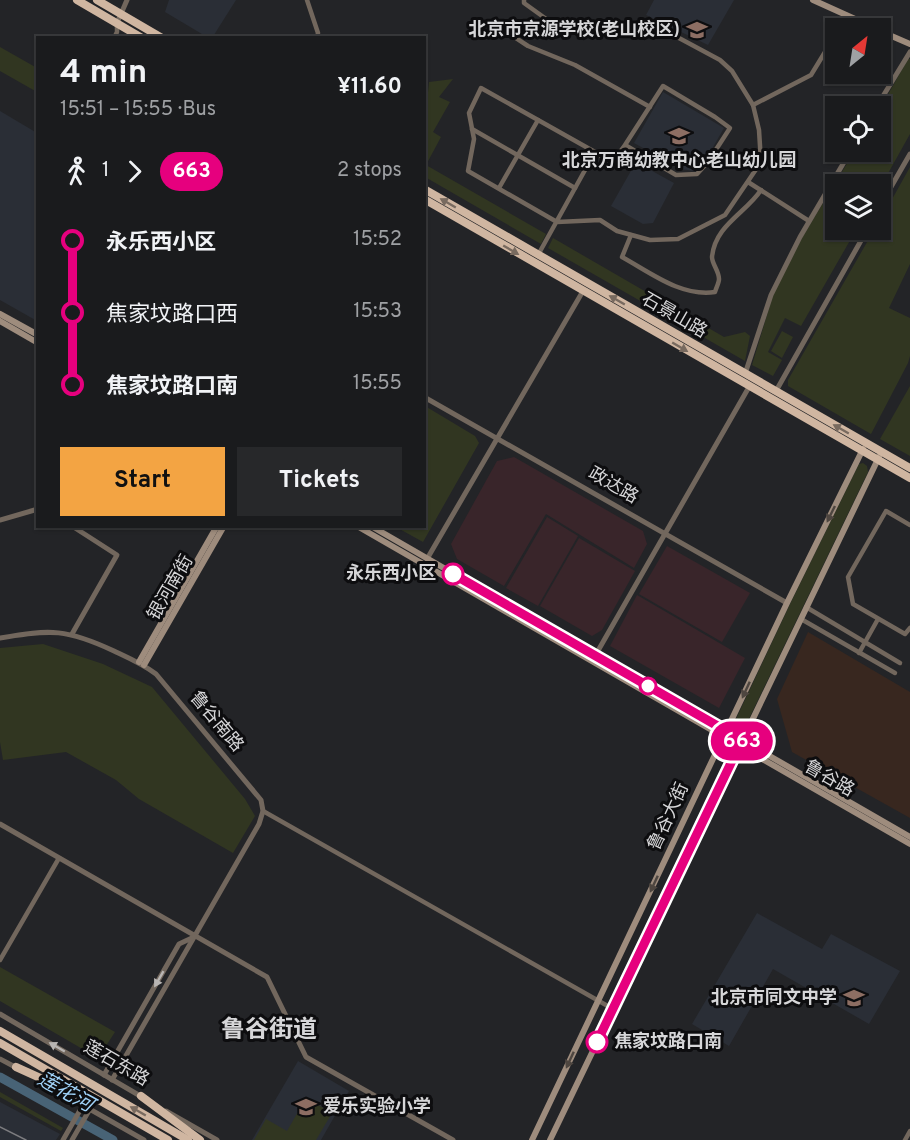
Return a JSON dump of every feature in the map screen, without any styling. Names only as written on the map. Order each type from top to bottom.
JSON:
[{"type":"highway","points":[[77,0],[139,36]]},
{"type":"highway","points":[[97,0],[159,36]]},
{"type":"highway","name":"石景山路","points":[[426,190],[776,392],[864,447]]},
{"type":"highway","name":"石景山路","points":[[426,200],[749,387],[880,456],[910,478]]},
{"type":"highway","name":"石景山路","points":[[880,456],[910,468]]},
{"type":"highway","name":"莲石东路","points":[[0,1031],[188,1140]]},
{"type":"highway","points":[[0,1043],[168,1140]]},
{"type":"highway","points":[[16,1067],[130,1118]]},
{"type":"highway","points":[[141,1096],[200,1140]]},
{"type":"main road","points":[[813,0],[853,18]]},
{"type":"main road","points":[[891,36],[910,44]]},
{"type":"main road","points":[[0,314],[36,334]]},
{"type":"main road","points":[[0,321],[36,342]]},
{"type":"main road","name":"鲁谷大街","points":[[532,1140],[787,603],[864,447]]},
{"type":"main road","name":"鲁谷大街","points":[[550,1140],[880,456]]},
{"type":"main road","name":"银河南街","points":[[142,664],[216,528]]},
{"type":"main road","name":"银河南街","points":[[142,664],[223,528]]},
{"type":"main road","name":"鲁谷路","points":[[361,528],[910,837]]},
{"type":"main road","name":"鲁谷路","points":[[373,528],[596,656],[725,734]]},
{"type":"main road","name":"鲁谷路","points":[[741,743],[910,844]]},
{"type":"street","points":[[115,36],[117,23],[127,0]]},
{"type":"street","points":[[307,0],[317,36]]},
{"type":"street","points":[[524,0],[524,3],[538,15],[565,26],[594,24],[645,27],[679,38],[720,60],[732,70],[753,105],[759,130],[761,162],[725,215],[678,239],[650,240],[617,231],[600,220],[557,222],[468,171],[474,139],[469,113],[481,88],[607,160],[614,160],[663,87],[730,128],[708,162],[696,174],[676,175],[625,145]]},
{"type":"street","points":[[502,29],[528,45],[575,65],[650,107]]},
{"type":"street","points":[[883,96],[910,51]]},
{"type":"street","points":[[753,105],[811,75],[825,52]]},
{"type":"street","points":[[499,188],[538,120]]},
{"type":"street","points":[[472,129],[575,188]]},
{"type":"street","points":[[538,255],[595,152]]},
{"type":"street","points":[[891,187],[910,154]]},
{"type":"street","points":[[745,374],[771,295],[809,221],[844,162]]},
{"type":"street","points":[[748,182],[809,221]]},
{"type":"street","points":[[631,235],[622,257],[684,291],[702,294],[715,292],[719,277],[712,258],[718,238],[729,221],[752,204],[761,190]]},
{"type":"street","points":[[776,392],[861,240]]},
{"type":"street","points":[[427,559],[583,291]]},
{"type":"street","points":[[596,656],[749,387]]},
{"type":"street","name":"政达路","points":[[426,398],[787,603]]},
{"type":"street","points":[[0,520],[36,510]]},
{"type":"street","points":[[910,525],[886,511],[848,577],[853,604],[905,634],[910,628]]},
{"type":"street","points":[[72,634],[117,555],[75,528]]},
{"type":"street","points":[[806,607],[900,663]]},
{"type":"street","points":[[801,619],[895,674]]},
{"type":"street","points":[[859,652],[878,619]]},
{"type":"street","name":"鲁谷南路","points":[[0,638],[39,632],[72,634],[91,640],[142,664],[156,674],[253,788],[261,800],[263,811]]},
{"type":"street","points":[[112,1080],[259,824],[263,811],[613,1009]]},
{"type":"street","points":[[0,824],[267,977],[306,1057],[453,1140]]},
{"type":"street","points":[[0,960],[59,858]]},
{"type":"street","points":[[104,1075],[179,944],[196,936]]},
{"type":"street","name":"莲石东路","points":[[0,1014],[217,1140]]},
{"type":"street","points":[[0,1059],[144,1140]]},
{"type":"street","points":[[63,1140],[83,1105]]},
{"type":"street","points":[[72,1140],[90,1109]]},
{"type":"street","points":[[905,1140],[910,1131]]},
{"type":"shaded area","points":[[169,0],[236,0],[213,36],[205,36],[165,12]]},
{"type":"shaded area","name":"北京市京源学校(老山校区)","points":[[654,0],[734,0],[708,45],[646,15]]},
{"type":"shaded area","name":"北京万商幼教中心老山幼儿园","points":[[663,92],[724,128],[701,168],[694,171],[681,169],[634,143]]},
{"type":"shaded area","points":[[0,111],[36,132],[36,320],[0,300]]},
{"type":"shaded area","points":[[636,162],[674,183],[653,223],[643,224],[611,206]]},
{"type":"shaded area","points":[[514,457],[643,531],[647,544],[634,568],[546,514],[504,586],[457,559],[451,544],[497,461]]},
{"type":"shaded area","points":[[547,517],[578,536],[538,606],[506,588]]},
{"type":"shaded area","points":[[579,538],[635,571],[602,630],[592,636],[540,606]]},
{"type":"shaded area","points":[[667,546],[750,593],[722,642],[639,594]]},
{"type":"shaded area","points":[[637,595],[745,658],[719,708],[610,646]]},
{"type":"shaded area","points":[[808,632],[910,692],[910,818],[792,752],[777,699]]},
{"type":"shaded area","name":"北京市同文中学","points":[[757,913],[822,949],[831,934],[900,971],[869,1024],[773,969],[729,1046],[692,1024]]},
{"type":"shaded area","name":"爱乐实验小学","points":[[298,1061],[349,1091],[321,1140],[252,1140]]},
{"type":"shaded area","points":[[0,1102],[60,1134],[56,1140],[0,1140]]},
{"type":"green space","points":[[0,47],[36,67],[36,91],[0,71]]},
{"type":"green space","points":[[910,59],[910,134],[888,174],[841,174],[848,162],[891,162],[891,96],[887,96]]},
{"type":"green space","points":[[453,79],[439,97],[450,102],[433,132],[441,137],[426,165],[426,102],[429,82]]},
{"type":"green space","points":[[426,165],[546,234],[541,244],[426,178]]},
{"type":"green space","points":[[910,167],[910,264],[889,308],[910,318],[910,356],[871,434],[788,386],[788,380],[868,240],[891,240],[891,201]]},
{"type":"green space","points":[[825,200],[825,240],[850,240],[801,326],[785,318],[768,352],[782,360],[773,376],[752,365],[773,295],[803,236]]},
{"type":"green space","points":[[553,238],[724,337],[745,332],[750,336],[745,361],[548,248]]},
{"type":"green space","points":[[782,331],[793,337],[782,358],[771,351]]},
{"type":"green space","points":[[910,386],[910,456],[880,439]]},
{"type":"green space","points":[[426,407],[475,436],[479,443],[423,542],[398,528],[426,528]]},
{"type":"green space","points":[[863,463],[867,466],[868,472],[745,727],[735,721],[859,464]]},
{"type":"green space","points":[[43,644],[103,664],[152,687],[245,799],[255,816],[233,853],[139,799],[116,780],[66,752],[3,760],[0,742],[0,648]]},
{"type":"green space","points":[[0,967],[115,1032],[98,1058],[0,1001]]},
{"type":"green space","points":[[0,1092],[63,1128],[61,1131],[0,1097]]},
{"type":"green space","points":[[306,1098],[332,1113],[316,1140],[254,1140],[266,1119],[287,1131]]},
{"type":"waterway","name":"莲花河","points":[[0,1077],[113,1140]]},
{"type":"railway","points":[[0,1127],[26,1140]]},
{"type":"bus line","name":"663","points":[[453,574],[742,740],[597,1042]]},
{"type":"place","name":"北京市京源学校(老山校区)","points":[[697,30]]},
{"type":"place","name":"北京万商幼教中心老山幼儿园","points":[[679,136]]},
{"type":"place","name":"永乐西小区","points":[[453,574]]},
{"type":"place","name":"北京市同文中学","points":[[854,998]]},
{"type":"place","name":"焦家坟路口南","points":[[597,1042]]},
{"type":"place","name":"爱乐实验小学","points":[[306,1107]]},
{"type":"district","name":"鲁谷街道","points":[[269,1031]]}]
